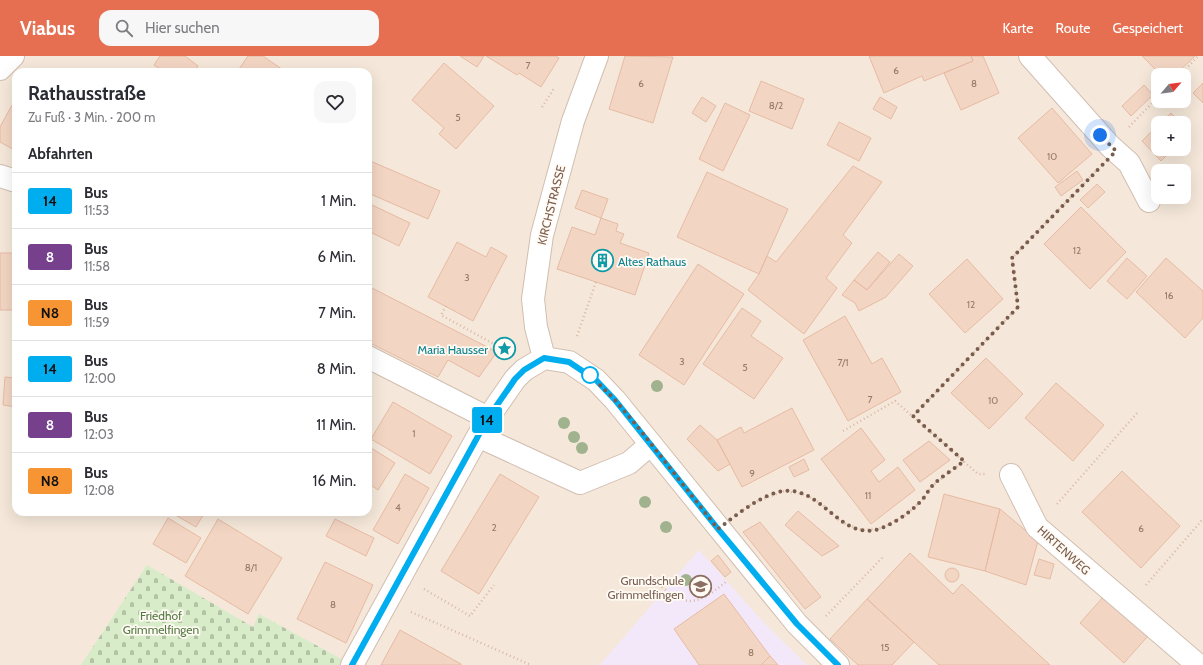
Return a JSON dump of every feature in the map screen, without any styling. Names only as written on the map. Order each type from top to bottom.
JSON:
[{"type":"street","points":[[0,69],[14,56]]},
{"type":"street","name":"KIRCHSTRASSE","points":[[536,362],[534,299],[542,235],[573,121],[597,56]]},
{"type":"street","points":[[1030,56],[1113,149],[1129,163],[1149,201]]},
{"type":"street","points":[[0,176],[12,180]]},
{"type":"street","points":[[372,359],[483,427],[580,483],[629,463],[651,444]]},
{"type":"street","points":[[352,665],[483,427],[515,379],[536,362],[569,362],[596,380],[615,400],[747,565],[807,634],[838,665]]},
{"type":"street","name":"HIRTENWEG","points":[[1011,475],[1037,527],[1198,665]]},
{"type":"path","points":[[1187,68],[1198,56]]},
{"type":"path","points":[[913,416],[1018,307],[1012,258],[1113,149],[1151,105]]},
{"type":"path","points":[[582,324],[596,282]]},
{"type":"path","points":[[446,306],[441,315],[536,362]]},
{"type":"path","points":[[843,431],[895,401],[978,474],[1011,475]]},
{"type":"path","points":[[1037,527],[1138,412]]},
{"type":"path","points":[[718,529],[753,503],[784,491],[806,495],[822,504],[841,522],[855,528],[862,530],[881,528],[906,514],[922,500],[932,486],[964,461]]},
{"type":"path","points":[[1128,605],[1203,519]]},
{"type":"path","points":[[807,634],[883,556]]},
{"type":"path","points":[[649,577],[672,595],[689,602],[706,598],[747,565]]},
{"type":"path","points":[[401,575],[470,616],[494,585]]},
{"type":"path","points":[[387,602],[531,665]]},
{"type":"shaded area","points":[[0,56],[1203,56],[1203,665],[0,665]]},
{"type":"shaded area","name":"Grundschule Grimmelfingen","points":[[699,550],[764,623],[807,665],[600,665]]},
{"type":"green space","name":"Friedhof Grimmelfingen","points":[[147,565],[253,627],[259,614],[345,661],[343,665],[81,665]]},
{"type":"building","points":[[160,56],[185,56],[198,66],[197,68],[159,68],[154,65]]},
{"type":"building","points":[[248,56],[263,56],[280,68],[240,68]]},
{"type":"building","points":[[460,56],[484,56],[477,67]]},
{"type":"building","points":[[486,56],[556,56],[559,58],[541,87],[519,73],[517,75]]},
{"type":"building","points":[[625,56],[673,57],[653,123],[609,109]]},
{"type":"building","points":[[869,56],[971,56],[973,61],[924,81],[922,76],[884,93]]},
{"type":"building","points":[[971,56],[983,56],[999,93],[961,110],[944,73],[973,61]]},
{"type":"building","points":[[1142,56],[1195,56],[1182,68],[1154,68]]},
{"type":"building","points":[[444,63],[494,106],[456,149],[439,134],[444,128],[412,100]]},
{"type":"building","points":[[761,81],[804,99],[792,129],[749,111]]},
{"type":"building","points":[[1203,83],[1203,103],[1193,93]]},
{"type":"building","points":[[1144,85],[1151,93],[1151,97],[1131,116],[1122,106]]},
{"type":"building","points":[[702,97],[716,106],[706,122],[692,113]]},
{"type":"building","points":[[880,97],[897,107],[891,119],[873,109]]},
{"type":"building","points":[[725,103],[750,115],[723,171],[699,159]]},
{"type":"building","points":[[12,105],[12,149],[0,142],[0,127]]},
{"type":"building","points":[[1052,108],[1092,154],[1058,183],[1018,138]]},
{"type":"building","points":[[839,122],[871,138],[859,161],[827,145]]},
{"type":"building","points":[[1151,132],[1151,150],[1142,141]]},
{"type":"building","points":[[1156,156],[1166,156],[1161,161]]},
{"type":"building","points":[[372,162],[440,191],[428,219],[372,195]]},
{"type":"building","points":[[853,166],[882,182],[843,235],[852,243],[826,278],[837,288],[804,334],[748,290],[759,274],[767,256],[776,262]]},
{"type":"building","points":[[1077,171],[1083,180],[1061,196],[1055,187]]},
{"type":"building","points":[[707,172],[788,209],[759,274],[677,237]]},
{"type":"building","points":[[1097,184],[1105,192],[1088,208],[1080,200]]},
{"type":"building","points":[[582,190],[608,199],[601,218],[575,208]]},
{"type":"building","points":[[372,205],[410,223],[399,246],[372,233]]},
{"type":"building","points":[[1081,207],[1126,252],[1090,289],[1044,244]]},
{"type":"building","name":"Altes Rathaus","points":[[601,218],[618,224],[616,231],[624,234],[620,243],[649,253],[635,295],[557,269],[572,227],[595,235]]},
{"type":"building","points":[[457,242],[486,257],[491,247],[507,256],[473,321],[428,297]]},
{"type":"building","points":[[878,252],[890,262],[867,290],[854,280]]},
{"type":"building","points":[[0,253],[12,253],[12,310],[0,310]]},
{"type":"building","points":[[899,254],[913,266],[886,297],[859,311],[855,303],[842,295],[854,280],[867,290]]},
{"type":"building","points":[[1127,258],[1147,276],[1127,299],[1107,281]]},
{"type":"building","points":[[1166,258],[1203,291],[1203,318],[1185,338],[1136,292]]},
{"type":"building","points":[[967,259],[1003,299],[965,333],[929,294]]},
{"type":"building","points":[[698,264],[744,294],[684,385],[639,355]]},
{"type":"building","points":[[372,288],[497,352],[479,377],[448,360],[438,377],[372,344]]},
{"type":"building","points":[[742,308],[761,321],[751,336],[783,358],[754,399],[703,364]]},
{"type":"building","points":[[845,316],[872,364],[882,358],[901,392],[848,421],[803,340]]},
{"type":"building","points":[[986,358],[1023,394],[989,429],[951,393]]},
{"type":"building","points":[[5,377],[12,378],[12,406],[3,405]]},
{"type":"building","points":[[1056,383],[1104,425],[1073,461],[1025,418]]},
{"type":"building","points":[[393,402],[452,436],[430,474],[372,440]]},
{"type":"building","points":[[792,408],[814,450],[742,487],[717,440],[741,427],[744,433]]},
{"type":"building","points":[[700,425],[717,440],[730,464],[718,471],[687,439]]},
{"type":"building","points":[[861,428],[885,460],[871,471],[879,482],[898,467],[915,490],[871,524],[821,459]]},
{"type":"building","points":[[929,441],[950,460],[920,482],[903,460]]},
{"type":"building","points":[[372,449],[395,463],[378,490],[372,486]]},
{"type":"building","points":[[804,459],[809,470],[794,477],[789,467]]},
{"type":"building","points":[[1122,471],[1180,526],[1141,568],[1082,512]]},
{"type":"building","points":[[405,474],[429,488],[398,544],[373,530]]},
{"type":"building","points":[[500,474],[539,497],[479,594],[441,571]]},
{"type":"building","points":[[944,494],[1000,509],[985,571],[928,557]]},
{"type":"building","points":[[1000,509],[1038,541],[1026,585],[985,571]]},
{"type":"building","points":[[798,511],[839,546],[822,556],[785,525]]},
{"type":"building","points":[[177,516],[203,516],[196,527]]},
{"type":"building","points":[[168,518],[201,538],[186,563],[153,544]]},
{"type":"building","points":[[218,519],[282,558],[248,614],[185,576]]},
{"type":"building","points":[[335,519],[374,538],[366,556],[326,536]]},
{"type":"building","points":[[760,522],[821,597],[805,609],[743,532]]},
{"type":"building","points":[[910,553],[953,594],[962,584],[1050,665],[939,665],[867,599]]},
{"type":"building","points":[[718,555],[731,572],[725,577],[711,561]]},
{"type":"building","points":[[1039,559],[1054,564],[1050,579],[1034,575]]},
{"type":"building","points":[[325,562],[373,585],[346,643],[297,619]]},
{"type":"building","points":[[952,568],[957,570],[959,575],[957,580],[952,582],[947,580],[945,575],[947,570]]},
{"type":"building","points":[[724,594],[770,656],[761,665],[699,665],[674,629]]},
{"type":"building","points":[[1104,596],[1148,636],[1124,663],[1080,623]]},
{"type":"building","points":[[867,599],[914,642],[892,665],[858,665],[830,639]]},
{"type":"building","points":[[400,630],[461,664],[461,665],[381,665]]},
{"type":"building","points":[[770,656],[778,665],[761,665]]},
{"type":"bus line","name":"14","points":[[352,665],[488,418],[515,379],[533,363],[544,358],[558,359],[569,362],[596,380],[637,426],[718,529],[797,624],[838,665]]},
{"type":"place","name":"Altes Rathaus","points":[[603,261]]},
{"type":"place","name":"Maria Hausser","points":[[504,349]]},
{"type":"place","name":"Grundschule Grimmelfingen","points":[[700,587]]},
{"type":"route","points":[[590,375],[615,400],[637,426],[718,529],[753,503],[784,491],[806,495],[822,504],[841,522],[862,530],[881,528],[906,514],[922,500],[932,486],[964,461],[913,416],[1018,307],[1012,258],[1116,151],[1100,135]]}]
